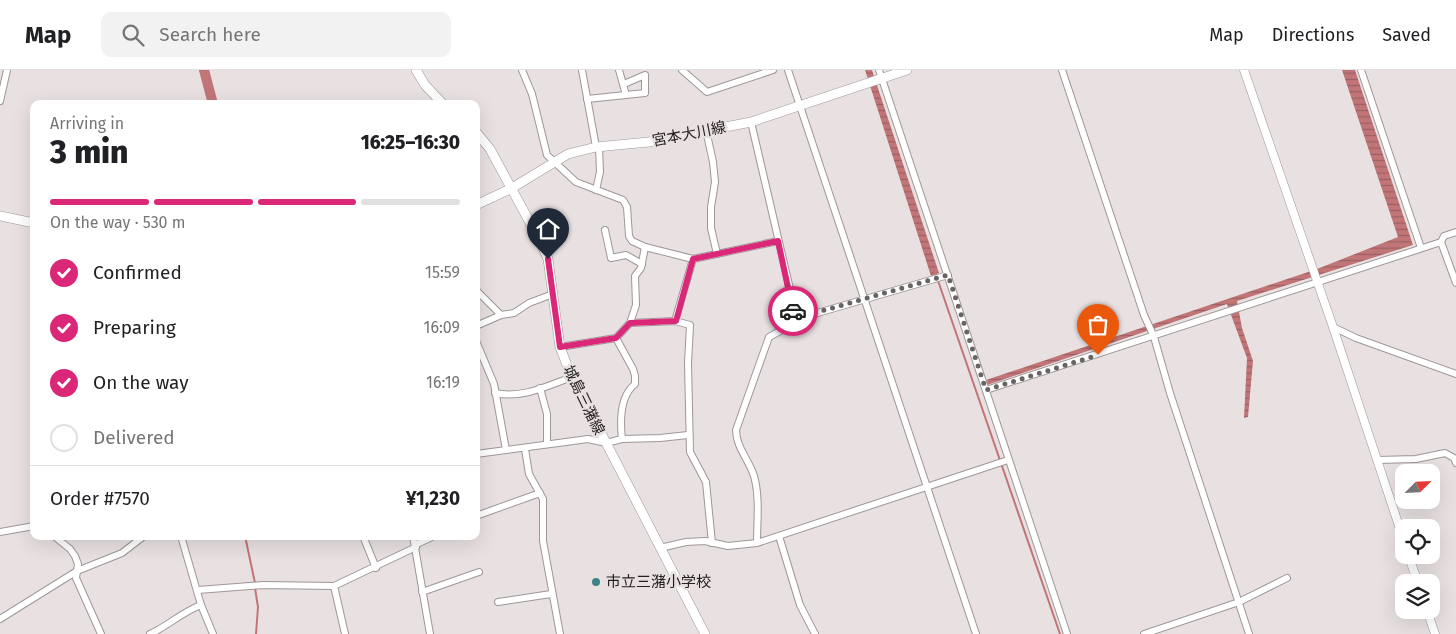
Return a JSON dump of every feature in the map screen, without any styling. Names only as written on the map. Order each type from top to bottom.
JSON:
[{"type":"main road","points":[[416,70],[425,85],[440,100]]},
{"type":"main road","name":"宮本大川線","points":[[480,203],[512,188],[568,154],[597,147],[649,142],[751,122],[801,106],[880,76],[907,70]]},
{"type":"main road","name":"城島三潴線","points":[[480,137],[490,148],[548,259],[560,347],[572,377],[705,634]]},
{"type":"main road","points":[[0,216],[30,222]]},
{"type":"street","points":[[0,101],[7,70]]},
{"type":"street","points":[[522,70],[532,94],[547,155],[576,182],[609,193],[623,200],[627,207],[629,236],[632,241],[644,247],[693,259],[778,241]]},
{"type":"street","points":[[582,70],[600,172],[596,190]]},
{"type":"street","points":[[619,70],[626,95]]},
{"type":"street","points":[[682,70],[707,92],[773,70]]},
{"type":"street","points":[[788,70],[976,634]]},
{"type":"street","points":[[1062,70],[1144,315],[1153,335],[1250,634]]},
{"type":"street","points":[[1244,70],[1333,327],[1397,519]]},
{"type":"street","points":[[1361,70],[1421,248]]},
{"type":"street","points":[[587,99],[645,93],[644,75],[624,84]]},
{"type":"street","points":[[880,76],[1068,634]]},
{"type":"street","points":[[751,122],[797,318],[795,327],[782,330],[769,337],[736,430],[736,439],[754,475],[756,486],[757,543]]},
{"type":"street","points":[[706,130],[715,182],[711,207],[712,228],[717,254]]},
{"type":"street","points":[[605,230],[612,258],[626,255],[642,264]]},
{"type":"street","points":[[1456,232],[1444,236],[1441,242],[1456,284]]},
{"type":"street","points":[[984,386],[1153,335],[1441,242]]},
{"type":"street","points":[[560,347],[616,338],[630,323],[637,300],[635,276],[642,264],[644,247]]},
{"type":"street","points":[[676,321],[693,259]]},
{"type":"street","points":[[797,318],[948,275]]},
{"type":"street","points":[[480,294],[501,315]]},
{"type":"street","points":[[480,324],[501,315],[514,313],[529,304],[553,294]]},
{"type":"street","points":[[630,323],[676,321],[690,325],[688,435],[690,452],[706,482],[712,543]]},
{"type":"street","points":[[1333,327],[1356,338],[1456,374]]},
{"type":"street","points":[[616,338],[635,376],[635,384],[628,390],[620,419],[622,438]]},
{"type":"street","points":[[480,349],[486,361],[495,393],[506,450]]},
{"type":"street","points":[[495,393],[516,394],[572,377]]},
{"type":"street","points":[[540,388],[547,414],[547,444]]},
{"type":"street","points":[[480,453],[588,439],[606,443],[622,438],[660,438],[688,435]]},
{"type":"street","points":[[525,448],[529,474],[543,499],[543,541],[551,594],[560,634]]},
{"type":"street","points":[[1377,460],[1416,459],[1445,453],[1454,458],[1456,463]]},
{"type":"street","points":[[660,548],[686,542],[705,541],[728,546],[757,543],[1008,460]]},
{"type":"street","points":[[480,515],[540,493]]},
{"type":"street","points":[[0,532],[30,527]]},
{"type":"street","points":[[779,536],[800,605],[815,634]]},
{"type":"street","points":[[59,540],[70,549],[78,564],[76,578],[101,634]]},
{"type":"street","points":[[0,619],[78,571],[122,553],[139,540]]},
{"type":"street","points":[[182,540],[201,605],[213,634]]},
{"type":"street","points":[[365,540],[376,568]]},
{"type":"street","points":[[414,540],[430,634]]},
{"type":"street","points":[[198,590],[252,585],[334,586],[376,568],[427,540]]},
{"type":"street","points":[[422,592],[479,572]]},
{"type":"street","points":[[1144,634],[1239,602],[1287,578]]},
{"type":"street","points":[[334,586],[345,634]]},
{"type":"street","points":[[498,602],[551,594]]},
{"type":"street","points":[[150,634],[167,626],[187,610],[201,605]]},
{"type":"street","points":[[1430,619],[1435,634]]},
{"type":"shaded area","points":[[865,70],[872,70],[939,273],[931,276]]},
{"type":"shaded area","points":[[1342,70],[1355,70],[1413,245],[1237,301],[1242,328],[1253,361],[1248,417],[1244,418],[1247,358],[1227,304],[987,385],[985,381],[989,379],[1317,269],[1398,237]]},
{"type":"waterway","points":[[204,70],[212,100]]},
{"type":"waterway","points":[[935,272],[1060,634]]},
{"type":"waterway","points":[[246,540],[255,583]]},
{"type":"waterway","points":[[255,588],[258,607],[256,634]]},
{"type":"way so far","points":[[793,311],[797,318],[948,275],[986,390],[1098,355]]},
{"type":"place","name":"市立三潴小学校","points":[[596,582]]},
{"type":"route","points":[[548,259],[560,347],[582,346],[616,338],[630,323],[676,321],[693,259],[778,241],[793,311]]}]
